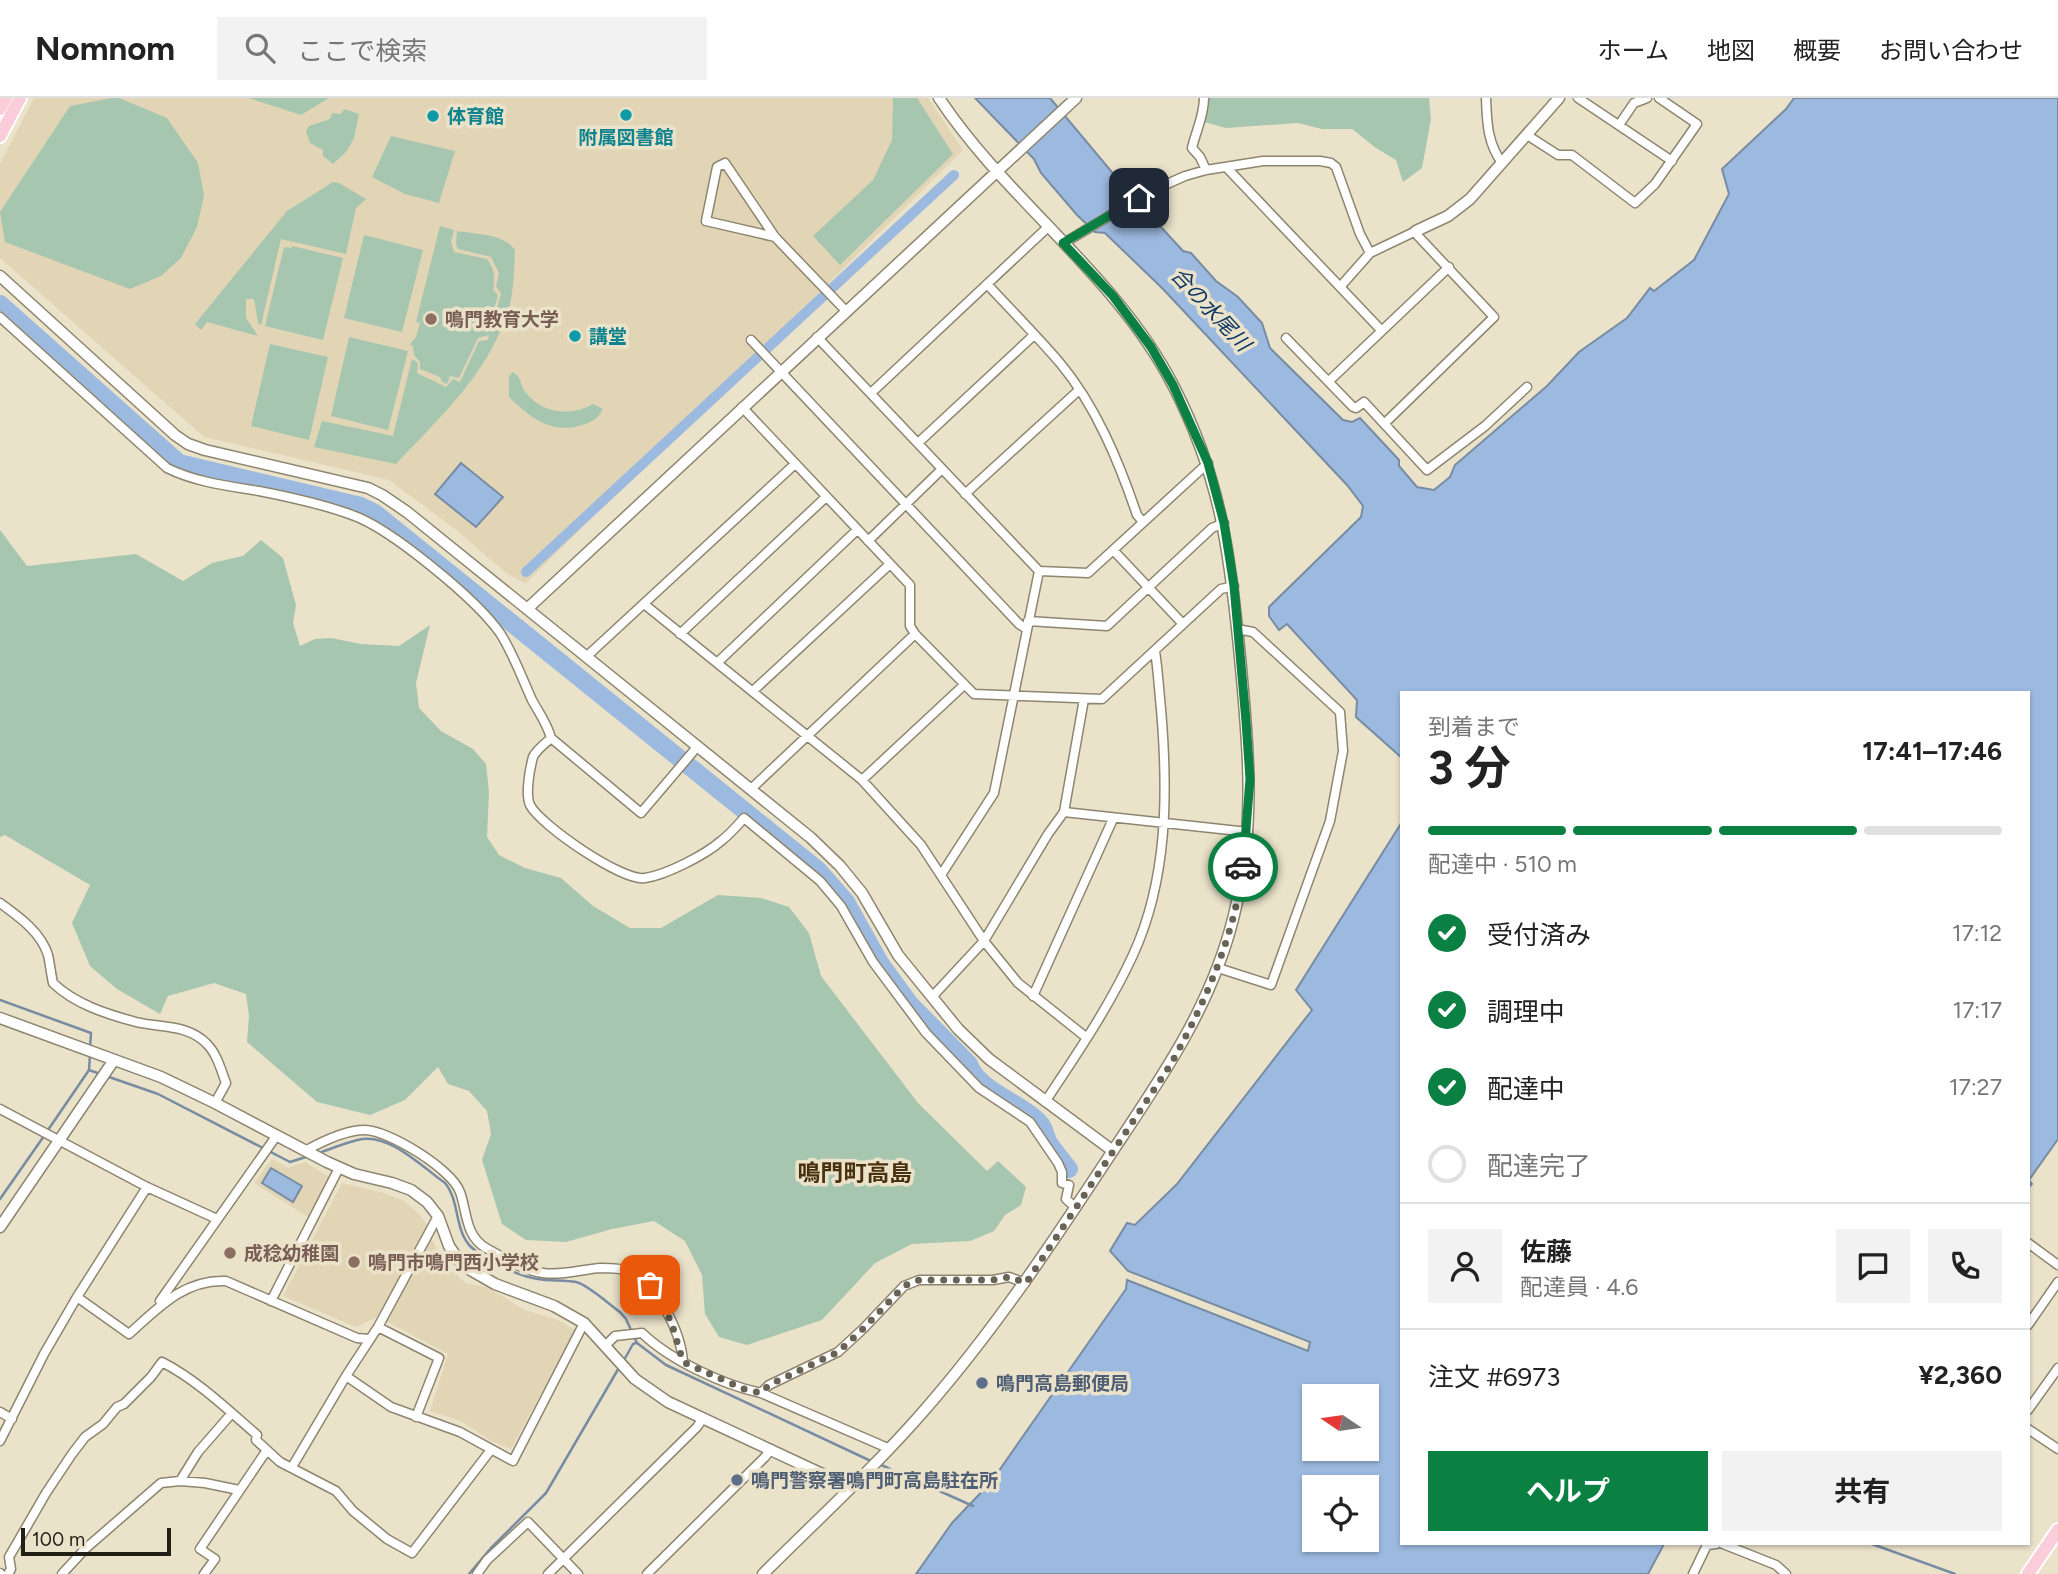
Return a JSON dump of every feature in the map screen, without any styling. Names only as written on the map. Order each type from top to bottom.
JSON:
[{"type":"main road","points":[[0,109],[6,98]]},
{"type":"main road","points":[[0,136],[20,98]]},
{"type":"main road","points":[[2028,1574],[2058,1530]]},
{"type":"street","points":[[763,1574],[868,1472],[974,1351],[1026,1283],[1171,1064],[1199,1012],[1218,968],[1234,916],[1248,832],[1250,779],[1234,586],[1224,523],[1208,463],[1173,385],[1151,347],[1113,296],[996,171],[956,124],[939,98]]},
{"type":"street","points":[[527,609],[1076,98]]},
{"type":"street","points":[[1204,98],[1204,114],[1198,124],[1192,148],[1206,170]]},
{"type":"street","points":[[1486,98],[1486,122],[1490,141],[1502,163]]},
{"type":"street","points":[[1339,287],[1370,253],[1448,216],[1471,199],[1559,98]]},
{"type":"street","points":[[1578,98],[1672,162]]},
{"type":"street","points":[[1619,125],[1634,103],[1647,98]]},
{"type":"street","points":[[1527,135],[1558,155],[1572,155],[1635,203],[1655,184],[1697,124],[1659,98]]},
{"type":"street","points":[[1063,243],[1139,198],[1185,176],[1263,161],[1331,163],[1336,167],[1360,234],[1370,253]]},
{"type":"street","points":[[775,237],[706,221],[717,167],[725,163],[775,237],[846,311]]},
{"type":"street","points":[[1227,168],[1381,330]]},
{"type":"street","points":[[871,393],[1048,227]]},
{"type":"street","points":[[1385,423],[1494,317],[1416,231]]},
{"type":"street","points":[[1329,381],[1448,267]]},
{"type":"street","points":[[0,275],[156,419],[188,444],[368,488],[382,495],[527,609],[811,838],[840,866],[862,893],[898,955],[958,1029],[989,1059],[1113,1151]]},
{"type":"street","points":[[987,284],[1061,365],[1079,390],[1114,452],[1137,515],[1143,522]]},
{"type":"street","points":[[0,317],[167,468],[177,473],[352,515],[376,526],[450,582],[480,610],[500,634],[536,708],[548,725],[551,738],[641,813],[697,747]]},
{"type":"street","points":[[918,443],[1034,335]]},
{"type":"street","points":[[817,337],[1038,571],[1088,573],[1208,463]]},
{"type":"street","points":[[1286,338],[1353,407],[1356,408],[1364,402],[1427,470],[1485,426],[1527,387]]},
{"type":"street","points":[[753,343],[1019,624],[1107,626],[1212,528],[1224,523]]},
{"type":"street","points":[[965,494],[1079,390]]},
{"type":"street","points":[[742,407],[910,585],[910,626],[974,694],[1101,699],[1221,589],[1234,586]]},
{"type":"street","points":[[586,657],[795,464]]},
{"type":"street","points":[[868,541],[942,469]]},
{"type":"street","points":[[680,634],[827,497]]},
{"type":"street","points":[[717,663],[857,530]]},
{"type":"street","points":[[1114,551],[1182,623]]},
{"type":"street","points":[[753,691],[890,564]]},
{"type":"street","points":[[941,875],[994,793],[1038,571]]},
{"type":"street","points":[[644,604],[862,780],[914,836],[984,941],[1018,983],[1087,1038]]},
{"type":"street","points":[[1218,968],[1270,985],[1330,821],[1343,751],[1340,712],[1253,632],[1237,629]]},
{"type":"street","points":[[751,789],[915,634]]},
{"type":"street","points":[[1045,1102],[1111,998],[1134,953],[1152,898],[1164,824],[1164,741],[1155,651]]},
{"type":"street","points":[[862,780],[964,685]]},
{"type":"street","points":[[932,997],[984,941],[1064,812],[1084,699]]},
{"type":"street","points":[[551,738],[534,755],[528,791],[529,803],[552,828],[576,846],[619,871],[635,878],[645,878],[666,871],[720,842],[744,818],[820,881],[841,906],[873,962],[926,1033],[979,1088],[1030,1122],[1058,1163],[1062,1172],[1062,1183],[1069,1185],[1066,1199],[1077,1207]]},
{"type":"street","points":[[1064,812],[1248,832]]},
{"type":"street","points":[[1033,996],[1113,818]]},
{"type":"street","points":[[0,903],[41,940],[48,955],[53,983],[69,997],[136,1022],[179,1028],[193,1033],[207,1044],[215,1055],[226,1083],[215,1103]]},
{"type":"street","points":[[0,1018],[161,1077],[339,1168],[411,1190],[427,1202],[438,1216],[449,1246],[462,1265],[495,1284],[554,1306],[584,1323],[625,1369],[659,1396],[850,1487]]},
{"type":"street","points":[[0,1227],[114,1060]]},
{"type":"street","points":[[0,1109],[147,1187],[217,1219]]},
{"type":"street","points":[[305,1151],[317,1144],[361,1130],[372,1130],[396,1140],[445,1172],[455,1182],[473,1237],[481,1245],[526,1270],[558,1275],[602,1268],[627,1270],[650,1285],[671,1321],[683,1362]]},
{"type":"street","points":[[150,1315],[277,1135]]},
{"type":"street","points":[[271,1301],[339,1168]]},
{"type":"street","points":[[0,1441],[44,1354],[147,1187]]},
{"type":"street","points":[[292,1467],[378,1327],[438,1216]]},
{"type":"street","points":[[2030,1244],[2058,1265]]},
{"type":"street","points":[[761,1393],[769,1385],[838,1352],[904,1286],[919,1280],[993,1280],[1009,1277],[1026,1283]]},
{"type":"street","points":[[77,1297],[129,1334],[170,1297],[186,1288],[226,1281],[357,1338],[369,1339]]},
{"type":"street","points":[[2030,1322],[2058,1282]]},
{"type":"street","points":[[346,1376],[391,1406],[460,1432],[490,1451],[513,1461],[584,1323]]},
{"type":"street","points":[[378,1327],[439,1358],[416,1417]]},
{"type":"street","points":[[606,1345],[615,1336],[638,1332],[683,1362],[744,1389],[761,1393],[888,1450]]},
{"type":"street","points":[[12,1572],[9,1557],[72,1454],[85,1437],[103,1424],[117,1407],[124,1404],[162,1363],[232,1413],[257,1435],[256,1440],[280,1462],[336,1491],[354,1511],[387,1539],[412,1553],[490,1451]]},
{"type":"street","points":[[2030,1407],[2058,1368]]},
{"type":"street","points":[[0,1412],[12,1419]]},
{"type":"street","points":[[180,1481],[198,1452],[232,1413]]},
{"type":"street","points":[[548,1574],[703,1418]]},
{"type":"street","points":[[2030,1430],[2058,1449]]},
{"type":"street","points":[[647,1574],[771,1449]]},
{"type":"street","points":[[204,1574],[215,1559],[200,1549],[267,1450]]},
{"type":"street","points":[[62,1574],[77,1557],[161,1483],[180,1481],[239,1490]]},
{"type":"street","points":[[477,1574],[487,1560],[528,1522],[578,1574]]},
{"type":"street","points":[[1693,1574],[1707,1545]]},
{"type":"street","points":[[1726,1545],[1776,1565],[1786,1574]]},
{"type":"shaded area","name":"鳴門教育大学","points":[[34,98],[928,98],[963,150],[525,584],[505,572],[455,529],[389,480],[204,437],[0,258],[0,164]]},
{"type":"shaded area","points":[[272,1159],[288,1168],[305,1162],[329,1177],[308,1217],[254,1183]]},
{"type":"shaded area","name":"鳴門市鳴門西小学校","points":[[342,1183],[384,1193],[404,1201],[420,1215],[428,1227],[377,1317],[356,1327],[283,1296]]},
{"type":"shaded area","points":[[430,1236],[448,1268],[466,1283],[488,1288],[525,1310],[558,1320],[575,1330],[511,1449],[491,1441],[461,1421],[430,1411],[448,1354],[386,1321]]},
{"type":"green space","points":[[119,98],[167,118],[198,163],[204,195],[197,227],[181,258],[161,276],[130,289],[5,242],[0,212],[70,106]]},
{"type":"green space","points":[[249,98],[329,98],[301,115]]},
{"type":"green space","points":[[893,98],[917,98],[953,154],[840,265],[813,236],[873,180],[892,140]]},
{"type":"green space","points":[[1208,98],[1429,98],[1431,119],[1422,168],[1403,182],[1396,160],[1352,129],[1322,129],[1298,123],[1226,128],[1204,122]]},
{"type":"green space","points":[[344,109],[359,114],[354,138],[347,151],[333,164],[323,156],[323,150],[310,143],[306,131],[309,126],[330,119],[332,113],[341,114]]},
{"type":"green space","points":[[391,136],[455,151],[439,203],[405,194],[372,177]]},
{"type":"green space","points":[[333,182],[366,199],[356,208],[346,254],[281,239],[261,325],[258,323],[254,299],[246,299],[246,318],[258,336],[207,322],[201,330],[195,324],[287,211]]},
{"type":"green space","points":[[440,226],[454,230],[451,242],[454,252],[487,259],[492,267],[493,290],[498,295],[490,333],[501,294],[496,286],[499,273],[491,257],[458,249],[457,231],[497,238],[515,250],[510,304],[491,350],[464,390],[396,464],[314,447],[322,421],[393,436],[412,359],[418,363],[417,373],[446,387],[453,379],[460,382],[479,341],[488,340],[489,335],[478,338],[459,378],[450,376],[447,384],[442,382],[440,377],[420,369],[420,362],[414,355],[410,344],[416,337],[420,323],[416,322]]},
{"type":"green space","points":[[364,235],[423,250],[402,332],[344,318]]},
{"type":"green space","points":[[292,246],[343,258],[323,340],[265,326],[284,247]]},
{"type":"green space","points":[[349,337],[408,351],[388,430],[331,416]]},
{"type":"green space","points":[[270,344],[328,357],[309,440],[251,426]]},
{"type":"green space","points":[[513,372],[531,398],[547,408],[566,412],[593,404],[603,409],[599,415],[582,425],[561,428],[551,426],[533,417],[509,397],[509,376]]},
{"type":"green space","points":[[0,530],[27,566],[136,554],[183,581],[212,563],[243,556],[261,540],[283,558],[296,605],[293,623],[300,646],[315,639],[331,638],[361,644],[399,646],[430,625],[416,683],[419,708],[441,731],[473,749],[486,764],[489,792],[487,837],[499,855],[525,868],[561,878],[593,906],[630,928],[661,928],[718,895],[761,898],[789,907],[809,933],[821,976],[918,1103],[987,1171],[998,1161],[1026,1187],[1021,1205],[1005,1215],[994,1231],[970,1241],[912,1244],[875,1263],[822,1320],[747,1345],[719,1337],[705,1314],[702,1275],[685,1241],[654,1221],[566,1242],[526,1240],[502,1224],[482,1160],[491,1134],[487,1111],[469,1091],[448,1084],[438,1067],[405,1100],[370,1115],[317,1102],[247,1042],[249,1016],[246,994],[214,983],[168,996],[160,1014],[117,989],[90,966],[72,923],[90,885],[5,835],[0,837]]},
{"type":"water","name":"合の水尾川","points":[[975,98],[1050,98],[1146,213],[1183,251],[1191,253],[1216,281],[1238,297],[1262,323],[1270,348],[1343,420],[1352,422],[1360,418],[1399,460],[1399,466],[1417,487],[1434,490],[1450,477],[1455,465],[1547,386],[1579,352],[1627,318],[1650,288],[1654,291],[1694,260],[1729,194],[1722,169],[1786,109],[1794,98],[2058,98],[2058,1139],[2030,1179],[2030,691],[1400,691],[1400,756],[1356,717],[1357,700],[1287,624],[1279,630],[1269,616],[1269,607],[1361,517],[1363,506],[1347,485],[1162,288],[1105,233],[1095,232],[1077,215],[1041,173],[1034,159]]},
{"type":"water","points":[[461,463],[503,497],[476,527],[435,494]]},
{"type":"water","points":[[1400,825],[1400,1545],[1663,1545],[1648,1574],[916,1574],[952,1523],[991,1482],[1126,1289],[1127,1280],[1308,1351],[1310,1342],[1128,1271],[1110,1251],[1127,1223],[1135,1225],[1177,1184],[1312,1010],[1296,990]]},
{"type":"water","points":[[271,1168],[302,1186],[293,1202],[262,1183]]},
{"type":"waterway","points":[[526,572],[954,175]]},
{"type":"waterway","points":[[0,304],[179,463],[361,506],[375,513],[818,870],[846,902],[880,963],[910,1004],[969,1064],[981,1081],[1040,1123],[1049,1143],[1069,1169]]},
{"type":"waterway","points":[[0,1000],[91,1033],[90,1048]]},
{"type":"waterway","points":[[48,1130],[89,1070],[90,1055]]},
{"type":"waterway","points":[[89,1070],[158,1094],[290,1162],[309,1156]]},
{"type":"waterway","points":[[0,1199],[44,1136]]},
{"type":"waterway","points":[[319,1153],[362,1139],[373,1139],[395,1147],[445,1183],[453,1198],[466,1240],[485,1257],[530,1277],[581,1284],[620,1312],[637,1343],[666,1365],[873,1462]]},
{"type":"waterway","points":[[624,1360],[636,1343]]},
{"type":"waterway","points":[[469,1574],[546,1493],[620,1366]]},
{"type":"waterway","points":[[879,1464],[973,1506]]},
{"type":"waterway","points":[[1875,1545],[1955,1574]]},
{"type":"way so far","points":[[650,1285],[671,1321],[683,1362],[744,1389],[761,1393],[769,1385],[838,1352],[904,1286],[919,1280],[993,1280],[1009,1277],[1026,1283],[1171,1064],[1189,1032],[1218,968],[1234,916],[1243,867]]},
{"type":"place","name":"附属図書館","points":[[626,115]]},
{"type":"place","name":"体育館","points":[[433,116]]},
{"type":"place","name":"鳴門教育大学","points":[[431,319]]},
{"type":"place","name":"講堂","points":[[575,336]]},
{"type":"place","name":"成稔幼稚園","points":[[230,1253]]},
{"type":"place","name":"鳴門市鳴門西小学校","points":[[354,1262]]},
{"type":"place","name":"鳴門高島郵便局","points":[[982,1383]]},
{"type":"place","name":"鳴門警察署鳴門町高島駐在所","points":[[737,1480]]},
{"type":"district","name":"鳴門町高島","points":[[855,1173]]},
{"type":"route","points":[[1139,198],[1063,243],[1113,296],[1151,347],[1173,385],[1208,463],[1224,523],[1234,586],[1246,721],[1250,779],[1248,832],[1243,867]]}]
